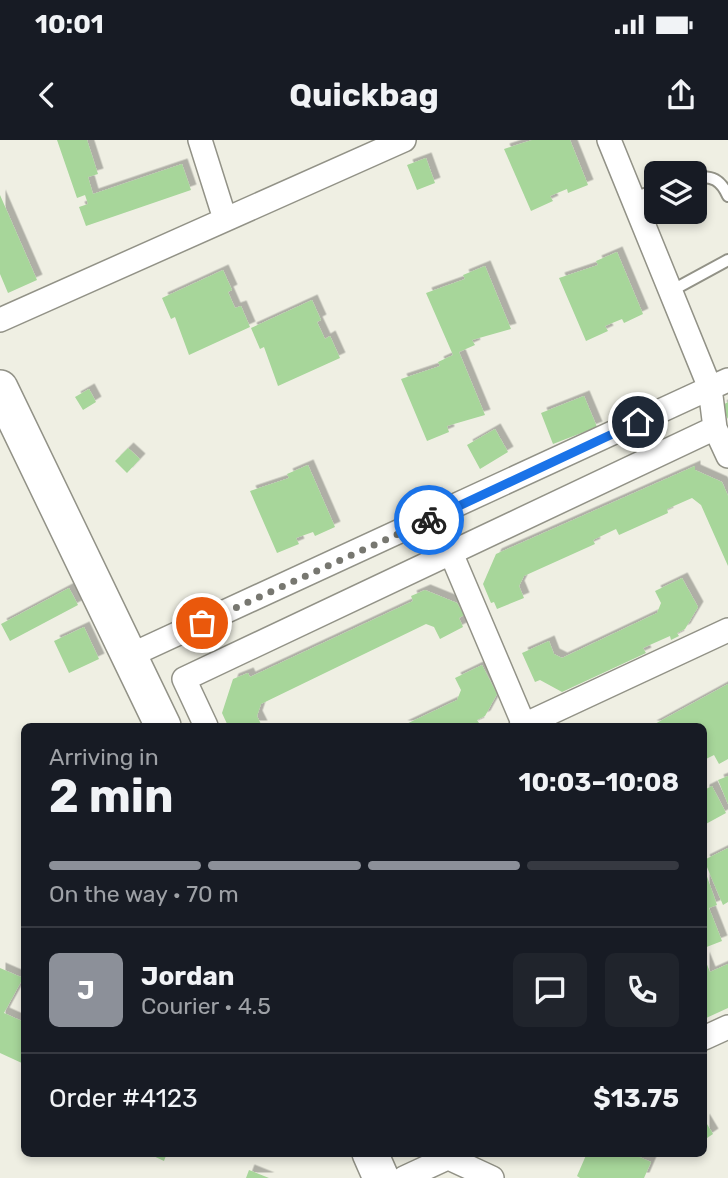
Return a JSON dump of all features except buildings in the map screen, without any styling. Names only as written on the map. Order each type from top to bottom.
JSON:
[{"type":"main road","points":[[0,388],[162,723]]},
{"type":"main road","points":[[372,1157],[382,1178]]},
{"type":"street","points":[[201,140],[225,219]]},
{"type":"street","points":[[0,320],[404,140]]},
{"type":"street","points":[[609,140],[671,292],[719,384],[715,428],[728,456]]},
{"type":"street","points":[[129,656],[719,384]]},
{"type":"street","points":[[205,723],[184,679],[715,428]]},
{"type":"street","points":[[450,553],[521,723]]},
{"type":"street","points":[[528,723],[728,630]]},
{"type":"street","points":[[707,1037],[728,1027]]},
{"type":"street","points":[[404,1178],[444,1157]]},
{"type":"street","points":[[452,1157],[492,1178]]},
{"type":"lane","points":[[707,177],[713,177],[723,183],[728,196]]},
{"type":"lane","points":[[632,198],[644,194]]},
{"type":"lane","points":[[671,292],[728,260]]},
{"type":"way so far","points":[[202,623],[429,520]]},
{"type":"route","points":[[429,520],[638,422]]}]
